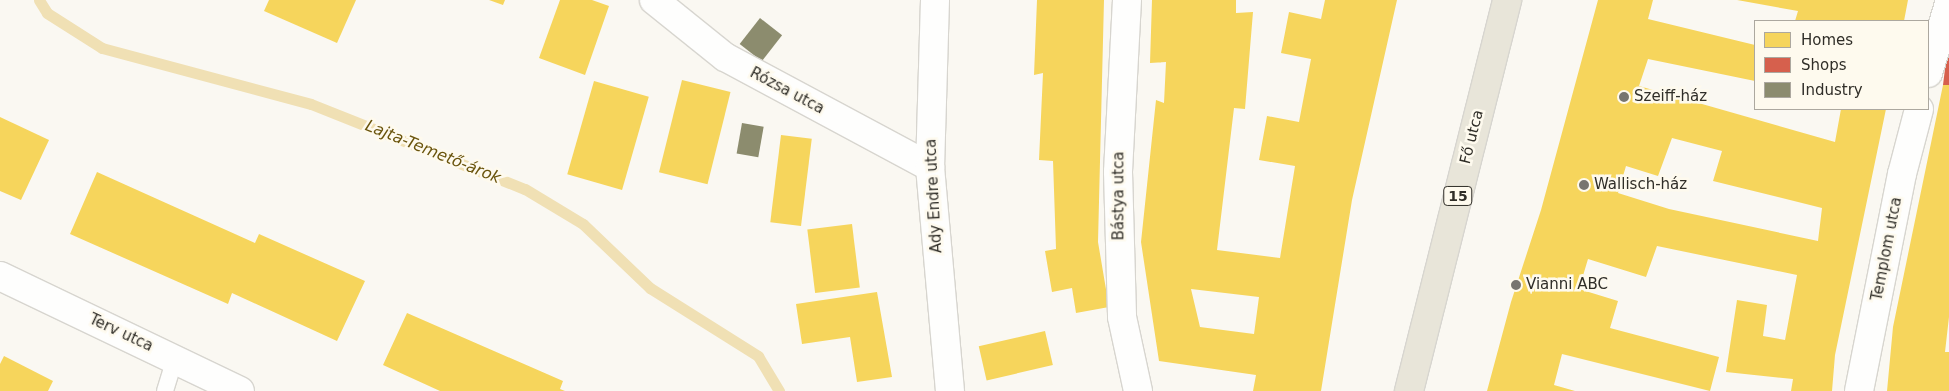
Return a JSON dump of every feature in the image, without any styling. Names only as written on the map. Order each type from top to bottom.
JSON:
[{"type":"main road","name":"Fő utca","points":[[1409,391],[1507,0]]},
{"type":"street","name":"Rózsa utca","points":[[654,0],[725,57],[930,167]]},
{"type":"street","name":"Ady Endre utca","points":[[935,0],[930,167],[950,391]]},
{"type":"street","name":"Bástya utca","points":[[1127,0],[1118,172],[1122,308],[1138,391]]},
{"type":"street","points":[[1929,70],[1949,4]]},
{"type":"street","name":"Templom utca","points":[[1859,391],[1902,174],[1919,110]]},
{"type":"street","name":"Terv utca","points":[[0,276],[175,358],[240,391]]},
{"type":"lane","points":[[165,391],[175,358]]},
{"type":"building: Homes","points":[[269,0],[356,0],[337,43],[264,11]]},
{"type":"building: Homes","points":[[489,0],[505,0],[503,5]]},
{"type":"building: Homes","points":[[560,0],[592,0],[609,6],[585,75],[539,58]]},
{"type":"building: Homes","points":[[1037,0],[1104,0],[1098,242],[1109,307],[1076,313],[1072,288],[1052,292],[1045,251],[1056,249],[1053,161],[1039,160],[1043,73],[1034,75]]},
{"type":"building: Homes","points":[[1152,0],[1236,0],[1236,13],[1253,12],[1245,109],[1234,108],[1217,250],[1280,258],[1295,166],[1259,160],[1267,116],[1299,122],[1311,59],[1281,53],[1289,12],[1321,19],[1325,0],[1397,0],[1352,200],[1321,391],[1253,391],[1256,375],[1159,361],[1141,242],[1156,100],[1164,103],[1166,62],[1150,63]],"holes":[[[1191,289],[1259,297],[1254,334],[1200,327]]]},
{"type":"building: Homes","points":[[1598,0],[1653,0],[1648,19],[1754,45],[1754,81],[1648,59],[1639,86],[1835,142],[1841,110],[1886,110],[1835,355],[1832,391],[1791,391],[1793,379],[1726,372],[1737,300],[1767,305],[1763,336],[1785,340],[1797,275],[1657,246],[1646,277],[1588,259],[1579,289],[1618,301],[1610,328],[1719,357],[1710,391],[1562,354],[1554,385],[1575,391],[1487,391],[1511,302],[1541,210]],"holes":[[[1672,138],[1722,151],[1713,181],[1822,208],[1818,241],[1669,209],[1618,193],[1626,166],[1658,176]]]},
{"type":"building: Homes","points":[[1737,0],[1908,0],[1904,20],[1795,20],[1798,11]]},
{"type":"building: Homes","points":[[682,80],[731,92],[708,184],[659,172]]},
{"type":"building: Homes","points":[[594,81],[649,97],[622,190],[567,174]]},
{"type":"building: Homes","points":[[1943,85],[1949,85],[1949,317],[1945,352],[1949,352],[1949,391],[1887,391],[1893,327]]},
{"type":"building: Homes","points":[[0,117],[49,140],[21,200],[0,191]]},
{"type":"building: Homes","points":[[781,135],[812,139],[801,226],[770,222]]},
{"type":"building: Homes","points":[[97,172],[255,243],[259,234],[365,281],[337,341],[232,293],[228,304],[70,234]]},
{"type":"building: Homes","points":[[852,224],[860,288],[815,293],[807,229]]},
{"type":"building: Homes","points":[[877,292],[892,377],[857,382],[850,337],[802,344],[796,304]]},
{"type":"building: Homes","points":[[407,313],[563,381],[560,389],[565,391],[440,391],[383,365]]},
{"type":"building: Homes","points":[[1045,331],[1053,365],[987,380],[979,346]]},
{"type":"building: Homes","points":[[4,356],[53,381],[48,391],[0,391],[0,364]]},
{"type":"building: Shops","points":[[1948,45],[1949,85],[1943,85]]},
{"type":"building: Industry","points":[[760,18],[782,35],[762,61],[740,44]]},
{"type":"building: Industry","points":[[742,123],[764,127],[758,157],[737,154]]},
{"type":"waterway","name":"Lajta-Temető-árok","points":[[39,0],[47,13],[102,48],[311,104],[525,189],[583,224],[650,288],[758,356],[779,391]]},
{"type":"place","name":"Szeiff-ház","points":[[1624,97]]},
{"type":"place","name":"Wallisch-ház","points":[[1584,185]]},
{"type":"place","name":"Vianni ABC","points":[[1516,285]]}]
